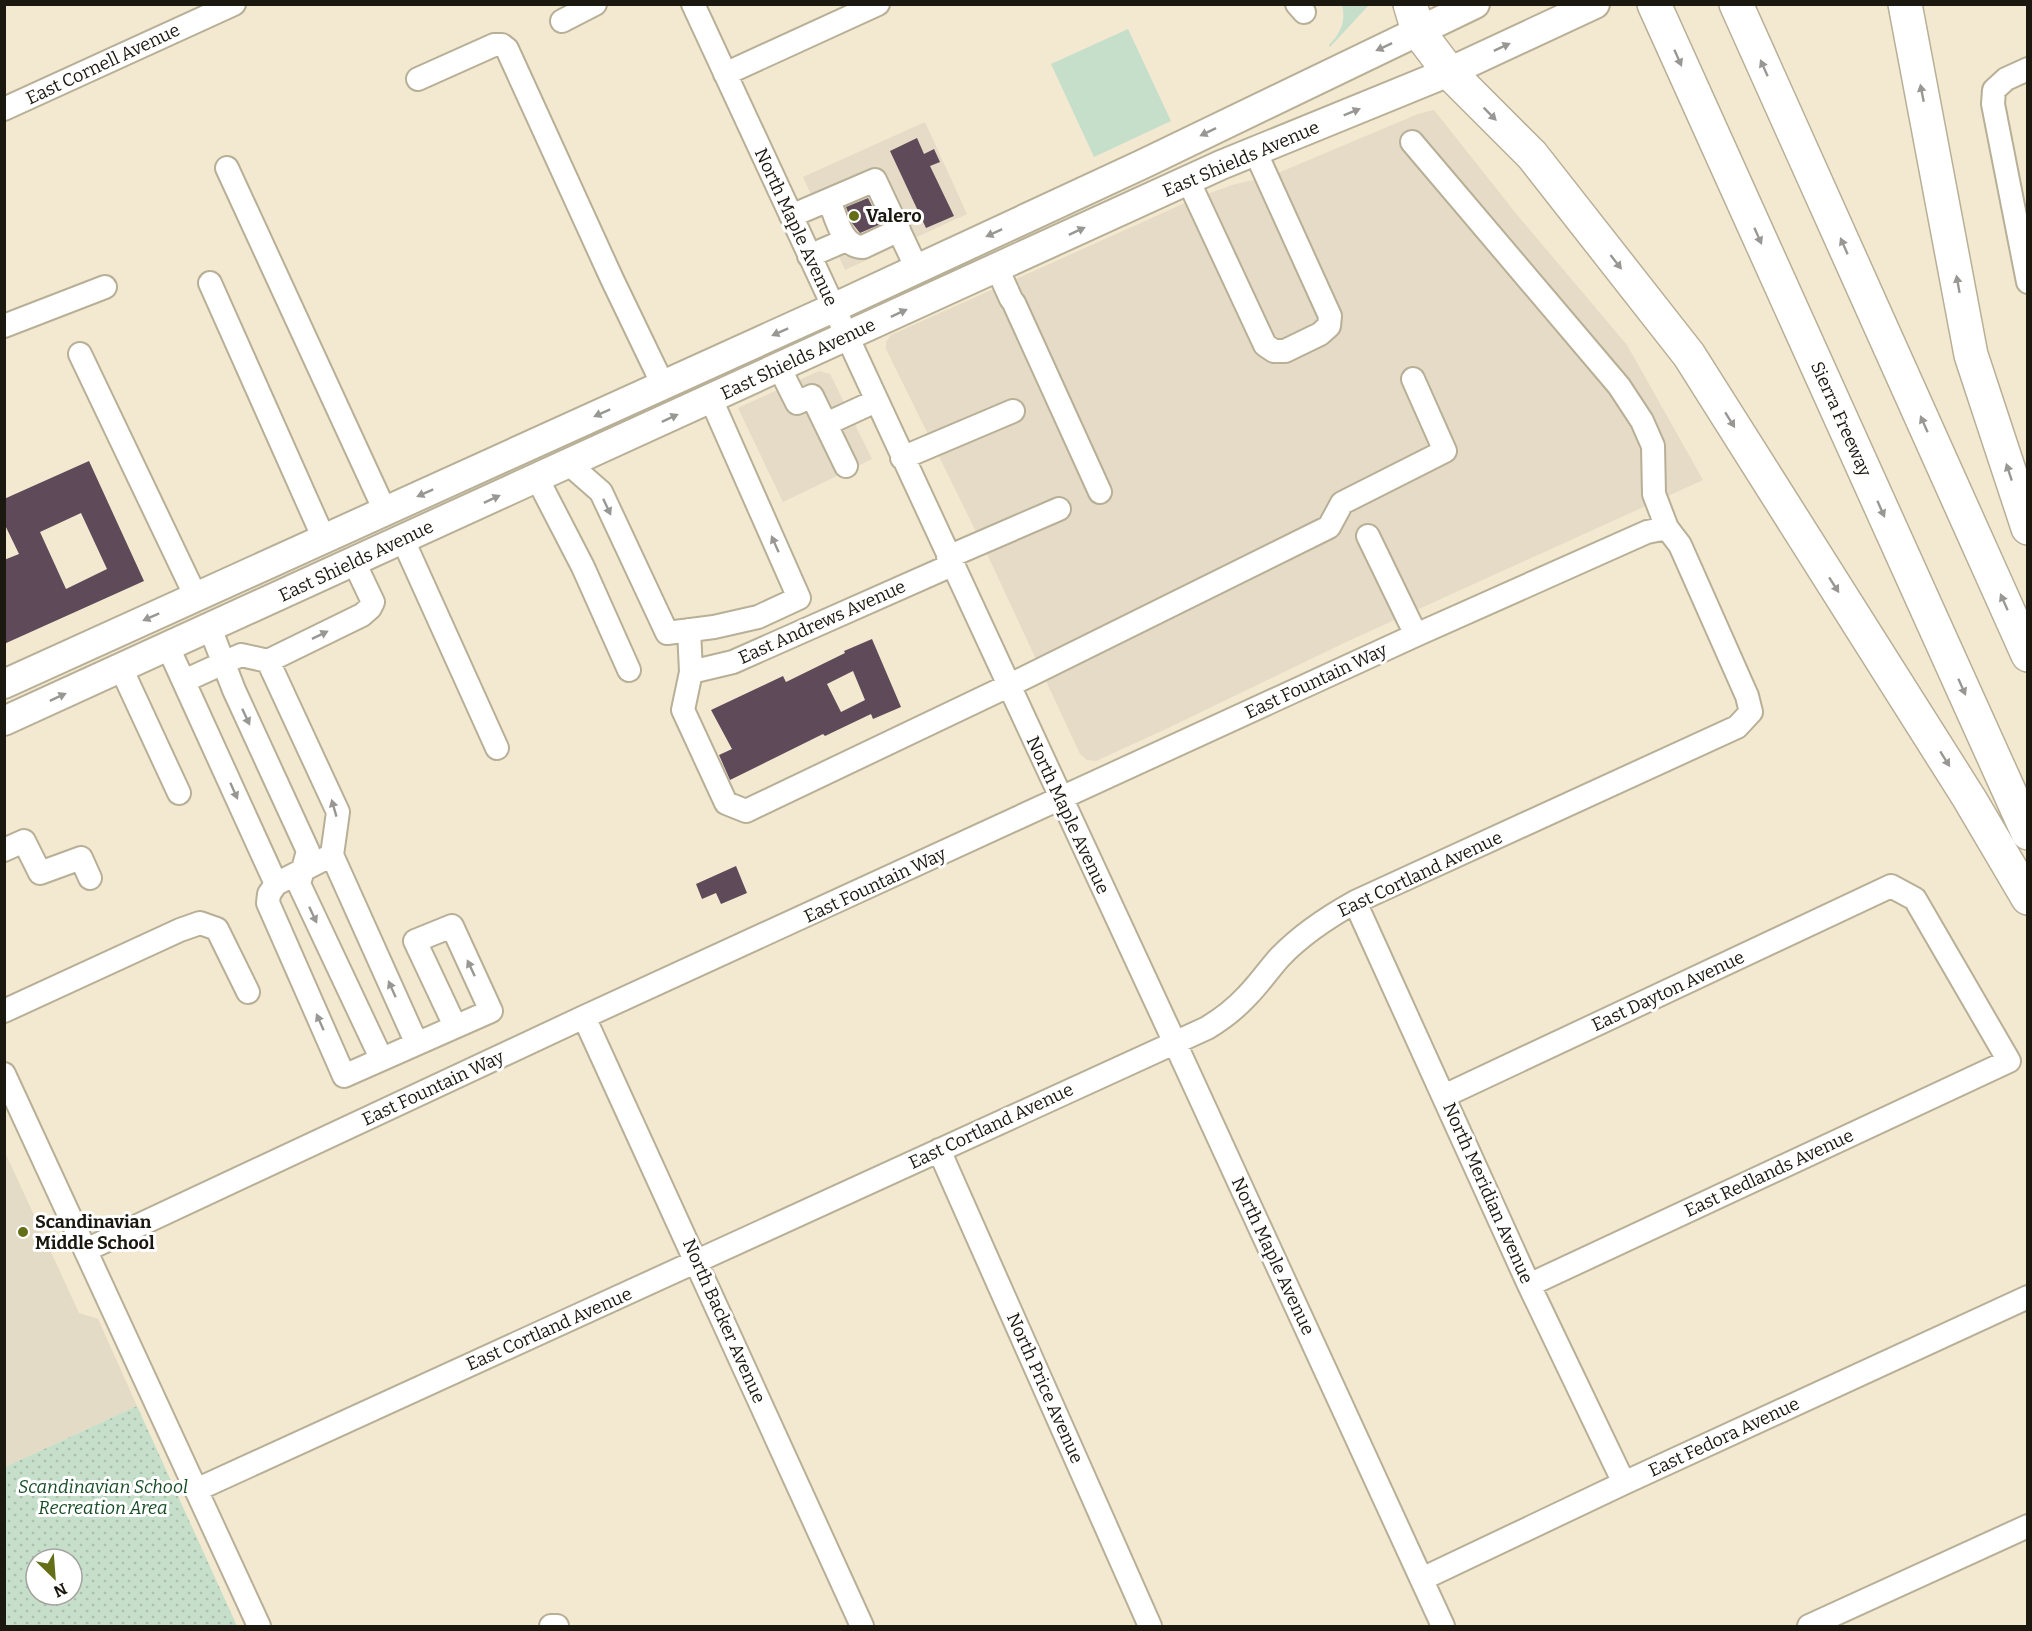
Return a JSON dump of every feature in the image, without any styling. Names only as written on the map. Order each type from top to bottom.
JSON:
[{"type":"highway","name":"Sierra Freeway","points":[[1654,4],[2028,833]]},
{"type":"highway","points":[[1736,4],[2028,655]]},
{"type":"highway","points":[[1905,4],[1971,355],[2028,528]]},
{"type":"highway","points":[[1414,18],[1449,72],[1532,155],[1689,355],[1969,798],[2028,898]]},
{"type":"main road","name":"East Shields Avenue","points":[[4,684],[833,308],[1143,164],[1414,18],[1474,4]]},
{"type":"main road","name":"East Shields Avenue","points":[[4,722],[1188,180],[1449,72],[1595,5]]},
{"type":"main road","points":[[210,628],[214,607],[251,585],[304,560],[321,549],[324,539]]},
{"type":"street","name":"East Cornell Avenue","points":[[4,109],[234,4]]},
{"type":"street","points":[[562,21],[595,4]]},
{"type":"street","name":"North Maple Avenue","points":[[693,4],[1443,1626]]},
{"type":"street","points":[[725,74],[878,4]]},
{"type":"street","points":[[418,79],[494,45],[502,45],[507,49],[663,385]]},
{"type":"street","points":[[2028,69],[2006,79],[1994,90],[1993,104],[2028,282]]},
{"type":"street","points":[[1412,142],[1619,386],[1642,421],[1653,446],[1654,494],[1667,528]]},
{"type":"street","points":[[1188,180],[1265,345],[1274,351],[1285,351],[1320,334],[1329,326],[1330,316],[1255,151]]},
{"type":"street","points":[[227,168],[385,512]]},
{"type":"street","points":[[791,216],[875,180],[917,269]]},
{"type":"street","points":[[829,200],[846,240],[857,247],[863,247],[899,230]]},
{"type":"street","points":[[809,256],[846,240]]},
{"type":"street","points":[[997,268],[1100,492]]},
{"type":"street","points":[[210,283],[324,539]]},
{"type":"street","points":[[4,326],[105,287]]},
{"type":"street","points":[[80,354],[196,597]]},
{"type":"street","points":[[780,368],[797,403],[812,396],[846,466]]},
{"type":"street","points":[[689,630],[690,672],[683,710],[726,803],[746,811],[1008,686],[1329,527],[1342,503],[1445,451],[1413,379]]},
{"type":"street","points":[[569,464],[601,492],[667,633],[714,627],[758,617],[799,598],[711,399]]},
{"type":"street","points":[[826,424],[876,401]]},
{"type":"street","points":[[902,458],[1013,411]]},
{"type":"street","points":[[537,478],[583,567],[629,670]]},
{"type":"street","name":"East Andrews Avenue","points":[[690,672],[733,662],[1059,509]]},
{"type":"street","name":"East Fountain Way","points":[[86,1251],[584,1017],[1061,800],[1416,635],[1647,532],[1667,528]]},
{"type":"street","name":"East Cortland Avenue","points":[[196,1490],[1207,1028],[1230,1013],[1249,995],[1280,957],[1302,936],[1330,916],[1355,902],[1737,727],[1751,712],[1747,696],[1680,545],[1667,528]]},
{"type":"street","points":[[1368,536],[1416,635]]},
{"type":"street","points":[[403,540],[497,748]]},
{"type":"street","points":[[184,681],[241,655],[268,661],[362,615],[373,602],[354,562]]},
{"type":"street","points":[[210,628],[223,663],[308,851],[299,884],[381,1058]]},
{"type":"street","points":[[168,647],[276,884]]},
{"type":"street","points":[[268,661],[338,812],[332,855],[416,1042]]},
{"type":"street","points":[[121,668],[179,793]]},
{"type":"street","points":[[4,850],[24,841],[40,873],[81,858],[90,878]]},
{"type":"street","points":[[332,855],[276,884],[268,894],[268,903],[344,1076],[416,1042],[455,1026],[491,1011],[452,926],[415,941],[455,1026]]},
{"type":"street","name":"East Dayton Avenue","points":[[1444,1096],[1891,886],[1915,899],[2009,1061]]},
{"type":"street","name":"North Meridian Avenue","points":[[1355,902],[1529,1285],[1624,1483]]},
{"type":"street","points":[[4,1011],[180,930],[200,923],[217,929],[248,992]]},
{"type":"street","name":"North Backer Avenue","points":[[584,1017],[862,1626]]},
{"type":"street","name":"East Redlands Avenue","points":[[1529,1285],[2009,1061]]},
{"type":"street","points":[[4,1074],[259,1626]]},
{"type":"street","name":"North Price Avenue","points":[[939,1150],[1150,1626]]},
{"type":"street","name":"East Fedora Avenue","points":[[1422,1579],[1624,1483],[2028,1297]]},
{"type":"street","points":[[1809,1626],[2028,1526]]},
{"type":"shaded area","points":[[1434,110],[1518,216],[1627,345],[1703,480],[1344,643],[1096,761],[1087,760],[1080,754],[988,556],[886,349],[886,342],[891,335],[1194,199],[1232,185],[1271,176],[1418,114]]},
{"type":"shaded area","points":[[925,122],[967,214],[845,270],[803,177]]},
{"type":"shaded area","points":[[819,371],[830,374],[872,459],[783,502],[738,408]]},
{"type":"shaded area","name":"Scandinavian Middle School","points":[[4,1150],[79,1313],[98,1319],[137,1406],[5,1467]]},
{"type":"green space","points":[[1342,5],[1369,5],[1330,47],[1329,45],[1342,26]]},
{"type":"green space","points":[[1128,29],[1171,121],[1094,157],[1051,64]]},
{"type":"green space","name":"Scandinavian School Recreation Area","points":[[137,1406],[237,1626],[5,1626],[5,1467]]},
{"type":"building","points":[[917,138],[924,154],[934,149],[940,162],[930,166],[954,216],[926,228],[890,151]]},
{"type":"building","points":[[868,198],[881,224],[860,233],[852,223],[846,207]]},
{"type":"building","points":[[89,461],[144,581],[4,644],[4,560],[19,554],[4,523],[4,499]],"holes":[[[81,513],[107,569],[66,589],[40,532]]]},
{"type":"building","points":[[872,639],[901,707],[873,719],[871,714],[825,736],[823,734],[730,780],[719,755],[732,749],[711,710],[783,676],[786,682],[845,653],[844,651]],"holes":[[[853,671],[865,700],[841,712],[827,684]]]},
{"type":"building","points":[[736,866],[747,893],[721,904],[716,893],[702,899],[696,884]]},
{"type":"place","name":"Valero","points":[[854,216]]},
{"type":"place","name":"Scandinavian Middle School","points":[[23,1232]]}]
